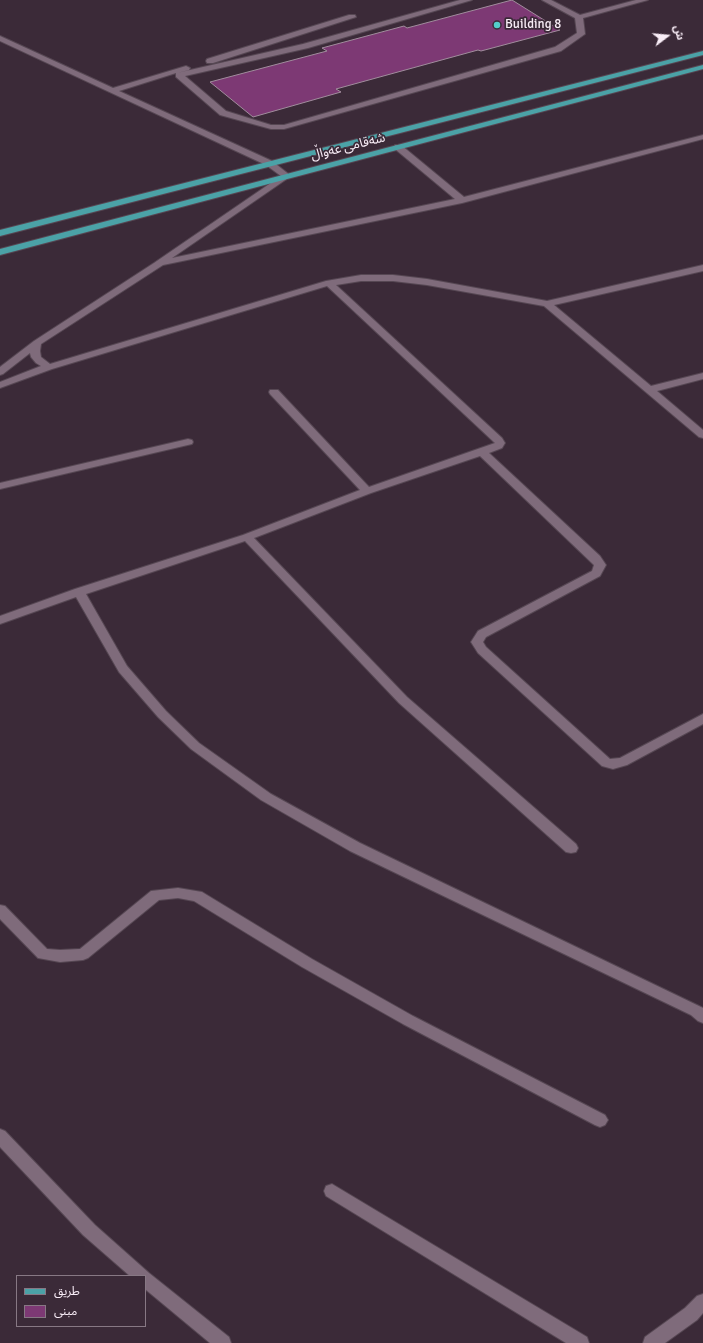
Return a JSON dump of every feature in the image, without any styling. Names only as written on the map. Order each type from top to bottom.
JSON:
[{"type":"main road","name":"شەقامی عەواڵ","points":[[0,234],[269,163],[606,79],[703,53]]},
{"type":"main road","name":"شەقامی عەواڵ","points":[[0,252],[703,67]]},
{"type":"street","points":[[468,0],[305,46],[179,75],[223,113],[271,127],[284,127],[558,49],[581,34],[579,17]]},
{"type":"street","points":[[546,0],[579,17],[644,0]]},
{"type":"street","points":[[113,90],[352,17]]},
{"type":"street","points":[[0,38],[269,163],[287,176],[157,265],[36,343],[0,372]]},
{"type":"street","points":[[157,265],[462,200],[703,137]]},
{"type":"street","points":[[398,147],[462,200]]},
{"type":"street","points":[[0,385],[49,367],[329,283],[361,278],[393,278],[427,282],[547,304],[703,268]]},
{"type":"street","points":[[0,620],[78,592],[247,537],[367,491],[498,446],[500,443],[498,440],[329,283]]},
{"type":"street","points":[[547,304],[703,435]]},
{"type":"street","points":[[36,343],[36,357],[39,361],[49,367]]},
{"type":"street","points":[[649,390],[703,376]]},
{"type":"street","points":[[274,392],[367,491]]},
{"type":"street","points":[[0,486],[188,442]]},
{"type":"street","points":[[482,452],[596,559],[600,565],[596,573],[482,634],[477,642],[482,650],[606,763],[613,764],[623,762],[703,718]]},
{"type":"street","points":[[247,537],[403,700],[571,848]]},
{"type":"street","points":[[78,592],[123,669],[162,714],[195,746],[266,797],[355,847],[701,1011]]},
{"type":"street","points":[[0,910],[43,954],[60,956],[83,954],[156,895],[178,893],[197,896],[307,963],[408,1020],[600,1120]]},
{"type":"street","points":[[0,1136],[89,1230],[141,1275]]},
{"type":"street","points":[[332,1191],[581,1343]]},
{"type":"street","points":[[146,1280],[223,1343]]},
{"type":"street","points":[[651,1343],[691,1314],[703,1302]]},
{"type":"building","points":[[512,0],[560,30],[481,51],[478,50],[336,89],[341,92],[253,117],[210,82],[327,51],[322,48],[404,26],[407,28]]},
{"type":"place","name":"Building 8","points":[[497,25]]}]
